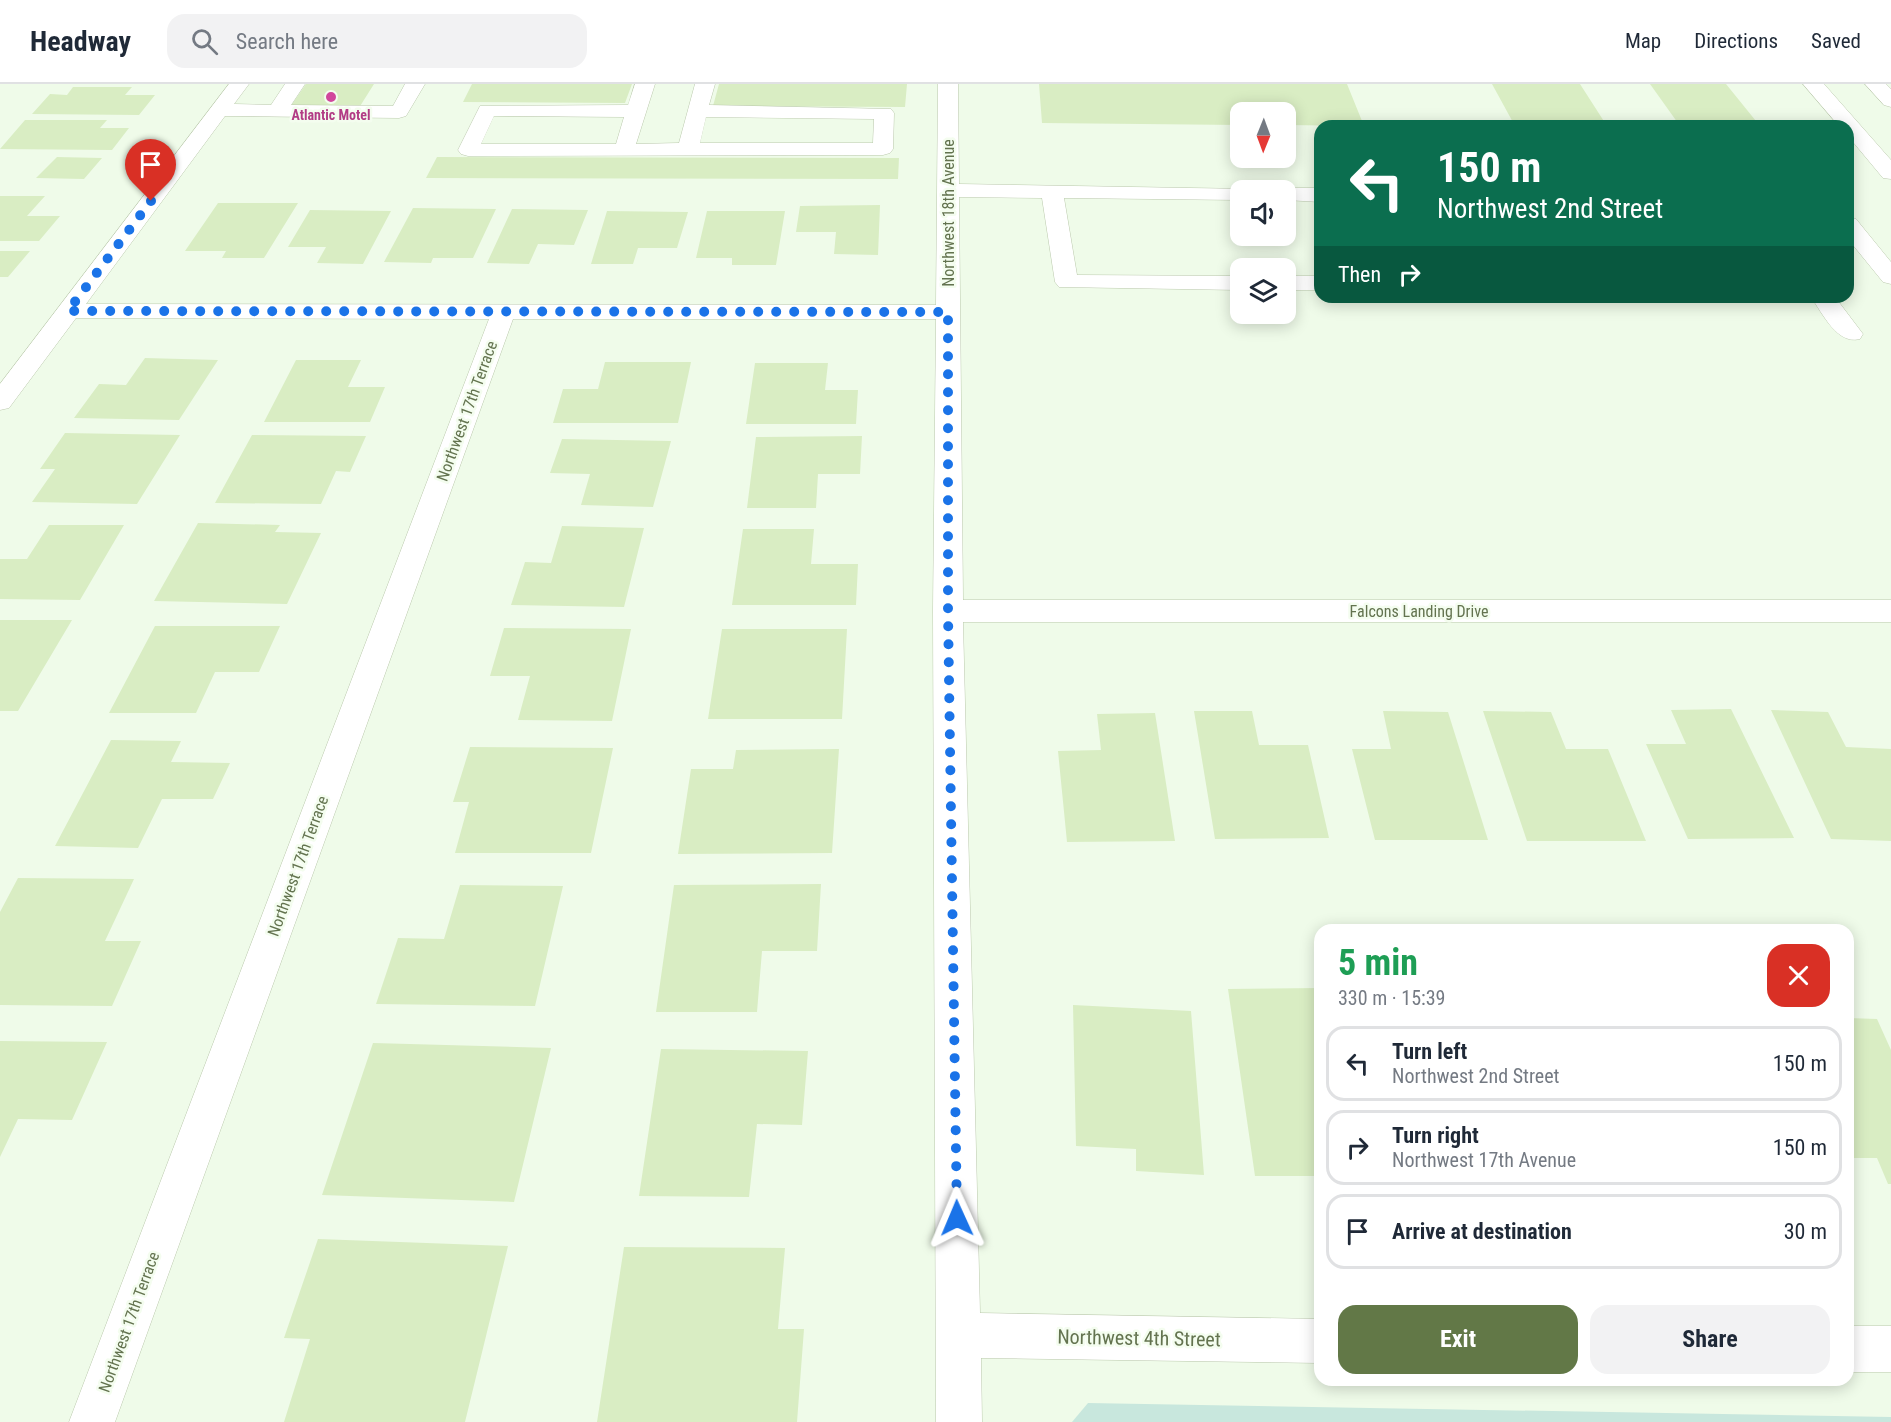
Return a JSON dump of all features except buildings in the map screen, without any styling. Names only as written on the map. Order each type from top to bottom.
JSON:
[{"type":"street","points":[[0,402],[239,84]]},
{"type":"street","points":[[277,111],[295,84]]},
{"type":"street","points":[[219,110],[399,112],[415,84]]},
{"type":"street","points":[[624,150],[645,84]]},
{"type":"street","points":[[688,149],[705,84]]},
{"type":"street","name":"Northwest 18th Avenue","points":[[948,84],[948,611],[959,1422]]},
{"type":"street","points":[[1813,84],[1845,120]]},
{"type":"street","points":[[1875,84],[1891,101]]},
{"type":"street","points":[[637,111],[487,110],[468,150],[883,149],[884,113],[698,111]]},
{"type":"street","points":[[1854,131],[1891,173]]},
{"type":"street","points":[[948,190],[1230,194]]},
{"type":"street","points":[[1052,192],[1066,282],[1230,283]]},
{"type":"street","points":[[1296,194],[1314,195]]},
{"type":"street","points":[[1854,231],[1891,277]]},
{"type":"street","points":[[1296,283],[1314,283]]},
{"type":"street","points":[[1828,303],[1851,334]]},
{"type":"street","points":[[68,311],[948,312]]},
{"type":"street","name":"Northwest 17th Terrace","points":[[92,1422],[504,311]]},
{"type":"street","name":"Falcons Landing Drive","points":[[948,611],[1891,611]]},
{"type":"street","name":"Northwest 4th Street","points":[[959,1335],[1314,1341]]},
{"type":"street","points":[[1854,1349],[1891,1349]]},
{"type":"shaded area","points":[[1088,1403],[1891,1417],[1891,1422],[1072,1422]]},
{"type":"place","name":"Atlantic Motel","points":[[331,97]]},
{"type":"route","points":[[151,201],[68,311],[948,312],[948,611],[957,1218]]}]
